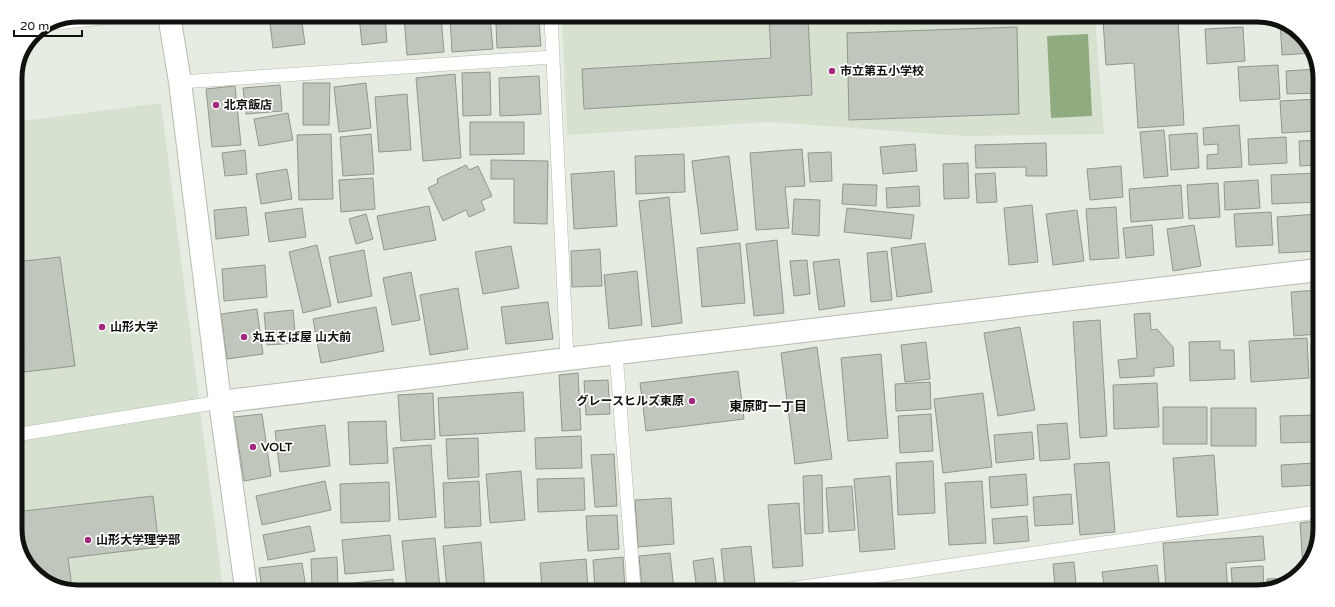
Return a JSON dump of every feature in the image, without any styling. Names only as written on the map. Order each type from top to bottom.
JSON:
[{"type":"street","points":[[170,22],[180,82],[220,402],[246,585]]},
{"type":"street","points":[[220,402],[566,359],[1313,271]]},
{"type":"lane","points":[[550,22],[566,359]]},
{"type":"lane","points":[[180,82],[553,57]]},
{"type":"lane","points":[[616,353],[634,585]]},
{"type":"lane","points":[[22,434],[220,402]]},
{"type":"lane","points":[[816,585],[1313,512]]},
{"type":"shaded area","name":"市立第五小学校","points":[[562,22],[1095,22],[1104,134],[964,136],[769,122],[567,135]]},
{"type":"shaded area","points":[[1088,34],[1092,116],[1051,118],[1047,36]]},
{"type":"shaded area","name":"山形大学","points":[[161,103],[223,585],[67,584],[57,581],[38,569],[28,554],[22,532],[22,121]]},
{"type":"building","points":[[270,22],[302,22],[305,44],[273,48]]},
{"type":"building","points":[[360,22],[385,22],[387,42],[362,45]]},
{"type":"building","points":[[404,22],[442,22],[444,52],[407,55]]},
{"type":"building","points":[[450,22],[490,22],[493,49],[452,52]]},
{"type":"building","points":[[539,22],[541,46],[497,48],[496,24]]},
{"type":"building","points":[[769,22],[808,22],[812,95],[584,109],[582,69],[771,58]]},
{"type":"building","points":[[1103,22],[1178,22],[1184,125],[1138,128],[1134,63],[1106,65]]},
{"type":"building","points":[[1017,27],[1019,114],[849,120],[847,33]]},
{"type":"building","points":[[1243,27],[1245,61],[1207,64],[1205,29]]},
{"type":"building","points":[[1280,27],[1297,38],[1307,53],[1282,55]]},
{"type":"building","points":[[1278,65],[1280,99],[1240,101],[1238,67]]},
{"type":"building","points":[[1312,69],[1313,93],[1287,94],[1286,71]]},
{"type":"building","points":[[490,72],[491,115],[463,116],[462,73]]},
{"type":"building","points":[[455,74],[461,158],[423,161],[416,78]]},
{"type":"building","points":[[539,76],[541,114],[500,116],[499,78]]},
{"type":"building","points":[[303,83],[330,83],[329,125],[303,125]]},
{"type":"building","points":[[366,83],[371,128],[339,132],[334,87]]},
{"type":"building","points":[[280,85],[282,111],[246,114],[243,88]]},
{"type":"building","points":[[235,86],[241,145],[212,147],[206,89]]},
{"type":"building","points":[[407,94],[411,150],[379,152],[375,97]]},
{"type":"building","points":[[1313,99],[1313,131],[1282,133],[1280,101]]},
{"type":"building","points":[[288,113],[293,140],[259,146],[254,119]]},
{"type":"building","points":[[470,122],[524,122],[524,154],[470,155]]},
{"type":"building","points":[[1239,125],[1242,167],[1207,169],[1207,155],[1218,154],[1218,144],[1204,145],[1203,128]]},
{"type":"building","points":[[1164,130],[1168,176],[1144,178],[1140,132]]},
{"type":"building","points":[[1197,133],[1199,168],[1171,170],[1169,135]]},
{"type":"building","points":[[331,134],[333,199],[299,200],[297,135]]},
{"type":"building","points":[[371,134],[374,174],[343,176],[340,137]]},
{"type":"building","points":[[1286,137],[1287,163],[1249,165],[1248,139]]},
{"type":"building","points":[[1313,140],[1313,165],[1300,166],[1299,141]]},
{"type":"building","points":[[1046,143],[1047,176],[1026,176],[1026,167],[976,168],[975,145]]},
{"type":"building","points":[[915,144],[917,171],[883,174],[880,147]]},
{"type":"building","points":[[802,149],[805,186],[785,187],[789,228],[756,230],[750,153]]},
{"type":"building","points":[[245,150],[247,174],[225,176],[222,153]]},
{"type":"building","points":[[831,152],[832,181],[810,182],[808,153]]},
{"type":"building","points":[[684,154],[685,192],[636,194],[635,156]]},
{"type":"building","points":[[729,156],[738,230],[701,234],[692,161]]},
{"type":"building","points":[[491,160],[548,161],[547,224],[514,223],[514,179],[491,179]]},
{"type":"building","points":[[968,163],[969,198],[944,199],[943,164]]},
{"type":"building","points":[[466,165],[469,170],[478,166],[492,196],[481,201],[485,210],[469,217],[466,210],[443,221],[428,188],[438,183],[437,179]]},
{"type":"building","points":[[1121,166],[1123,197],[1090,200],[1087,169]]},
{"type":"building","points":[[287,169],[292,199],[261,204],[256,174]]},
{"type":"building","points":[[614,171],[617,226],[574,229],[571,174]]},
{"type":"building","points":[[995,173],[997,202],[977,203],[975,174]]},
{"type":"building","points":[[1313,173],[1313,202],[1272,204],[1271,175]]},
{"type":"building","points":[[373,178],[375,209],[341,212],[339,180]]},
{"type":"building","points":[[1258,180],[1260,208],[1225,210],[1224,182]]},
{"type":"building","points":[[1218,183],[1220,217],[1189,219],[1187,185]]},
{"type":"building","points":[[843,184],[877,185],[876,206],[842,204]]},
{"type":"building","points":[[1181,185],[1183,218],[1131,222],[1129,189]]},
{"type":"building","points":[[919,186],[920,206],[887,208],[886,188]]},
{"type":"building","points":[[669,197],[682,323],[652,327],[639,201]]},
{"type":"building","points":[[794,199],[820,200],[819,236],[792,234]]},
{"type":"building","points":[[1032,205],[1038,262],[1009,265],[1004,208]]},
{"type":"building","points":[[429,206],[436,240],[384,250],[377,216]]},
{"type":"building","points":[[246,207],[249,235],[216,239],[214,210]]},
{"type":"building","points":[[1116,207],[1119,258],[1090,260],[1086,209]]},
{"type":"building","points":[[302,208],[306,237],[269,242],[265,213]]},
{"type":"building","points":[[847,208],[914,215],[911,239],[844,232]]},
{"type":"building","points":[[1077,210],[1084,261],[1053,265],[1046,214]]},
{"type":"building","points":[[1271,212],[1273,245],[1236,247],[1234,214]]},
{"type":"building","points":[[366,214],[373,239],[356,244],[349,219]]},
{"type":"building","points":[[1313,214],[1313,251],[1279,253],[1277,217]]},
{"type":"building","points":[[1152,225],[1154,255],[1126,258],[1123,228]]},
{"type":"building","points":[[1194,225],[1201,266],[1173,271],[1167,229]]},
{"type":"building","points":[[777,240],[784,313],[754,316],[746,244]]},
{"type":"building","points":[[740,243],[745,303],[702,307],[697,248]]},
{"type":"building","points":[[925,243],[932,292],[897,297],[891,248]]},
{"type":"building","points":[[317,245],[331,306],[303,313],[289,252]]},
{"type":"building","points":[[511,246],[519,288],[483,294],[475,252]]},
{"type":"building","points":[[600,249],[602,286],[572,287],[571,251]]},
{"type":"building","points":[[364,250],[372,296],[338,303],[329,257]]},
{"type":"building","points":[[887,251],[892,300],[871,302],[867,253]]},
{"type":"building","points":[[60,257],[75,366],[22,372],[22,352],[24,352],[22,337],[22,261]]},
{"type":"building","points":[[839,259],[845,306],[819,310],[813,262]]},
{"type":"building","points":[[807,260],[810,294],[794,296],[790,261]]},
{"type":"building","points":[[265,265],[267,297],[224,301],[222,269]]},
{"type":"building","points":[[637,271],[642,325],[609,329],[604,275]]},
{"type":"building","points":[[411,272],[420,320],[392,325],[383,278]]},
{"type":"building","points":[[458,288],[468,349],[430,355],[420,295]]},
{"type":"building","points":[[1313,290],[1313,334],[1294,336],[1291,292]]},
{"type":"building","points":[[548,302],[553,339],[506,344],[501,307]]},
{"type":"building","points":[[376,307],[384,351],[321,363],[313,319]]},
{"type":"building","points":[[257,309],[263,354],[227,359],[221,314]]},
{"type":"building","points":[[293,310],[296,343],[267,345],[264,313]]},
{"type":"building","points":[[1150,313],[1151,330],[1157,329],[1173,347],[1174,366],[1154,368],[1154,376],[1120,378],[1118,360],[1137,358],[1134,314]]},
{"type":"building","points":[[1100,320],[1107,436],[1080,438],[1073,322]]},
{"type":"building","points":[[1020,327],[1035,410],[998,416],[984,333]]},
{"type":"building","points":[[1307,338],[1309,378],[1251,382],[1249,341]]},
{"type":"building","points":[[1220,341],[1220,350],[1234,350],[1235,379],[1190,381],[1189,342]]},
{"type":"building","points":[[926,342],[930,379],[905,382],[901,345]]},
{"type":"building","points":[[1311,345],[1313,345],[1313,376]]},
{"type":"building","points":[[817,347],[832,459],[795,464],[781,353]]},
{"type":"building","points":[[881,354],[888,438],[848,441],[841,358]]},
{"type":"building","name":"グレースヒルズ東原","points":[[738,371],[744,419],[646,431],[640,383]]},
{"type":"building","points":[[578,373],[581,430],[562,431],[559,375]]},
{"type":"building","points":[[608,380],[610,414],[586,415],[584,381]]},
{"type":"building","points":[[930,382],[931,409],[896,411],[895,384]]},
{"type":"building","points":[[1157,383],[1159,427],[1114,429],[1113,385]]},
{"type":"building","points":[[523,392],[525,431],[440,436],[438,398]]},
{"type":"building","points":[[433,393],[435,439],[401,441],[398,395]]},
{"type":"building","points":[[983,393],[992,467],[943,473],[934,399]]},
{"type":"building","points":[[1163,407],[1207,407],[1207,444],[1163,444]]},
{"type":"building","points":[[1211,408],[1256,408],[1256,446],[1211,446]]},
{"type":"building","name":"VOLT","points":[[262,414],[271,476],[244,481],[234,417]]},
{"type":"building","points":[[931,414],[933,451],[900,453],[898,416]]},
{"type":"building","points":[[1313,415],[1313,442],[1281,443],[1280,416]]},
{"type":"building","points":[[386,421],[388,463],[350,465],[348,422]]},
{"type":"building","points":[[1067,423],[1070,459],[1040,461],[1037,425]]},
{"type":"building","points":[[325,425],[330,466],[280,472],[275,431]]},
{"type":"building","points":[[1032,432],[1034,459],[996,463],[994,435]]},
{"type":"building","points":[[581,436],[582,468],[536,469],[535,438]]},
{"type":"building","points":[[478,438],[479,477],[448,479],[446,439]]},
{"type":"building","points":[[431,445],[436,517],[399,520],[393,448]]},
{"type":"building","points":[[614,454],[617,506],[595,507],[591,455]]},
{"type":"building","points":[[1214,455],[1218,515],[1177,517],[1173,458]]},
{"type":"building","points":[[933,461],[935,513],[898,515],[896,463]]},
{"type":"building","points":[[1109,462],[1115,532],[1080,535],[1074,464]]},
{"type":"building","points":[[1313,463],[1313,485],[1282,487],[1281,465]]},
{"type":"building","points":[[521,471],[525,520],[490,523],[486,474]]},
{"type":"building","points":[[1026,474],[1028,505],[991,508],[989,477]]},
{"type":"building","points":[[822,475],[823,533],[805,534],[803,476]]},
{"type":"building","points":[[890,476],[895,549],[860,552],[854,479]]},
{"type":"building","points":[[584,478],[585,510],[538,512],[537,479]]},
{"type":"building","points":[[325,481],[331,510],[262,525],[256,496]]},
{"type":"building","points":[[479,481],[481,526],[445,528],[443,483]]},
{"type":"building","points":[[982,481],[986,543],[949,545],[945,483]]},
{"type":"building","points":[[389,482],[390,521],[341,523],[340,484]]},
{"type":"building","points":[[852,486],[855,530],[829,532],[826,488]]},
{"type":"building","points":[[1071,494],[1073,524],[1035,526],[1033,497]]},
{"type":"building","name":"山形大学理学部","points":[[153,496],[159,547],[68,558],[72,584],[67,584],[57,581],[38,569],[28,554],[23,540],[22,511]]},
{"type":"building","points":[[671,498],[674,544],[638,547],[635,500]]},
{"type":"building","points":[[799,503],[803,566],[773,568],[768,505]]},
{"type":"building","points":[[617,515],[619,549],[588,551],[586,516]]},
{"type":"building","points":[[1027,516],[1029,541],[994,544],[992,519]]},
{"type":"building","points":[[1313,521],[1312,540],[1309,550],[1303,561],[1300,523]]},
{"type":"building","points":[[310,526],[315,551],[268,560],[263,535]]},
{"type":"building","points":[[390,535],[394,570],[345,574],[342,540]]},
{"type":"building","points":[[1263,536],[1265,560],[1226,563],[1228,585],[1166,585],[1163,543]]},
{"type":"building","points":[[435,538],[440,585],[407,585],[402,541]]},
{"type":"building","points":[[481,542],[485,585],[447,585],[443,546]]},
{"type":"building","points":[[751,546],[755,585],[725,585],[721,549]]},
{"type":"building","points":[[670,553],[673,585],[642,585],[639,556]]},
{"type":"building","points":[[337,557],[338,585],[312,585],[311,559]]},
{"type":"building","points":[[623,557],[625,585],[595,585],[593,560]]},
{"type":"building","points":[[713,558],[716,585],[696,585],[693,561]]},
{"type":"building","points":[[586,559],[588,585],[542,585],[540,563]]},
{"type":"building","points":[[1074,562],[1076,584],[1055,585],[1053,564]]},
{"type":"building","points":[[302,563],[306,585],[262,585],[259,568]]},
{"type":"building","points":[[1157,565],[1159,585],[1104,585],[1102,572]]},
{"type":"building","points":[[1263,566],[1264,585],[1232,585],[1231,568]]},
{"type":"building","points":[[1283,578],[1267,584],[1267,579]]},
{"type":"building","points":[[393,579],[394,585],[354,585],[354,583]]},
{"type":"place","name":"市立第五小学校","points":[[832,71]]},
{"type":"place","name":"北京飯店","points":[[216,105]]},
{"type":"place","name":"山形大学","points":[[102,327]]},
{"type":"place","name":"丸五そば屋 山大前","points":[[244,337]]},
{"type":"place","name":"グレースヒルズ東原","points":[[692,401]]},
{"type":"place","name":"VOLT","points":[[253,447]]},
{"type":"place","name":"山形大学理学部","points":[[88,540]]},
{"type":"district","name":"東原町一丁目","points":[[768,407]]}]
